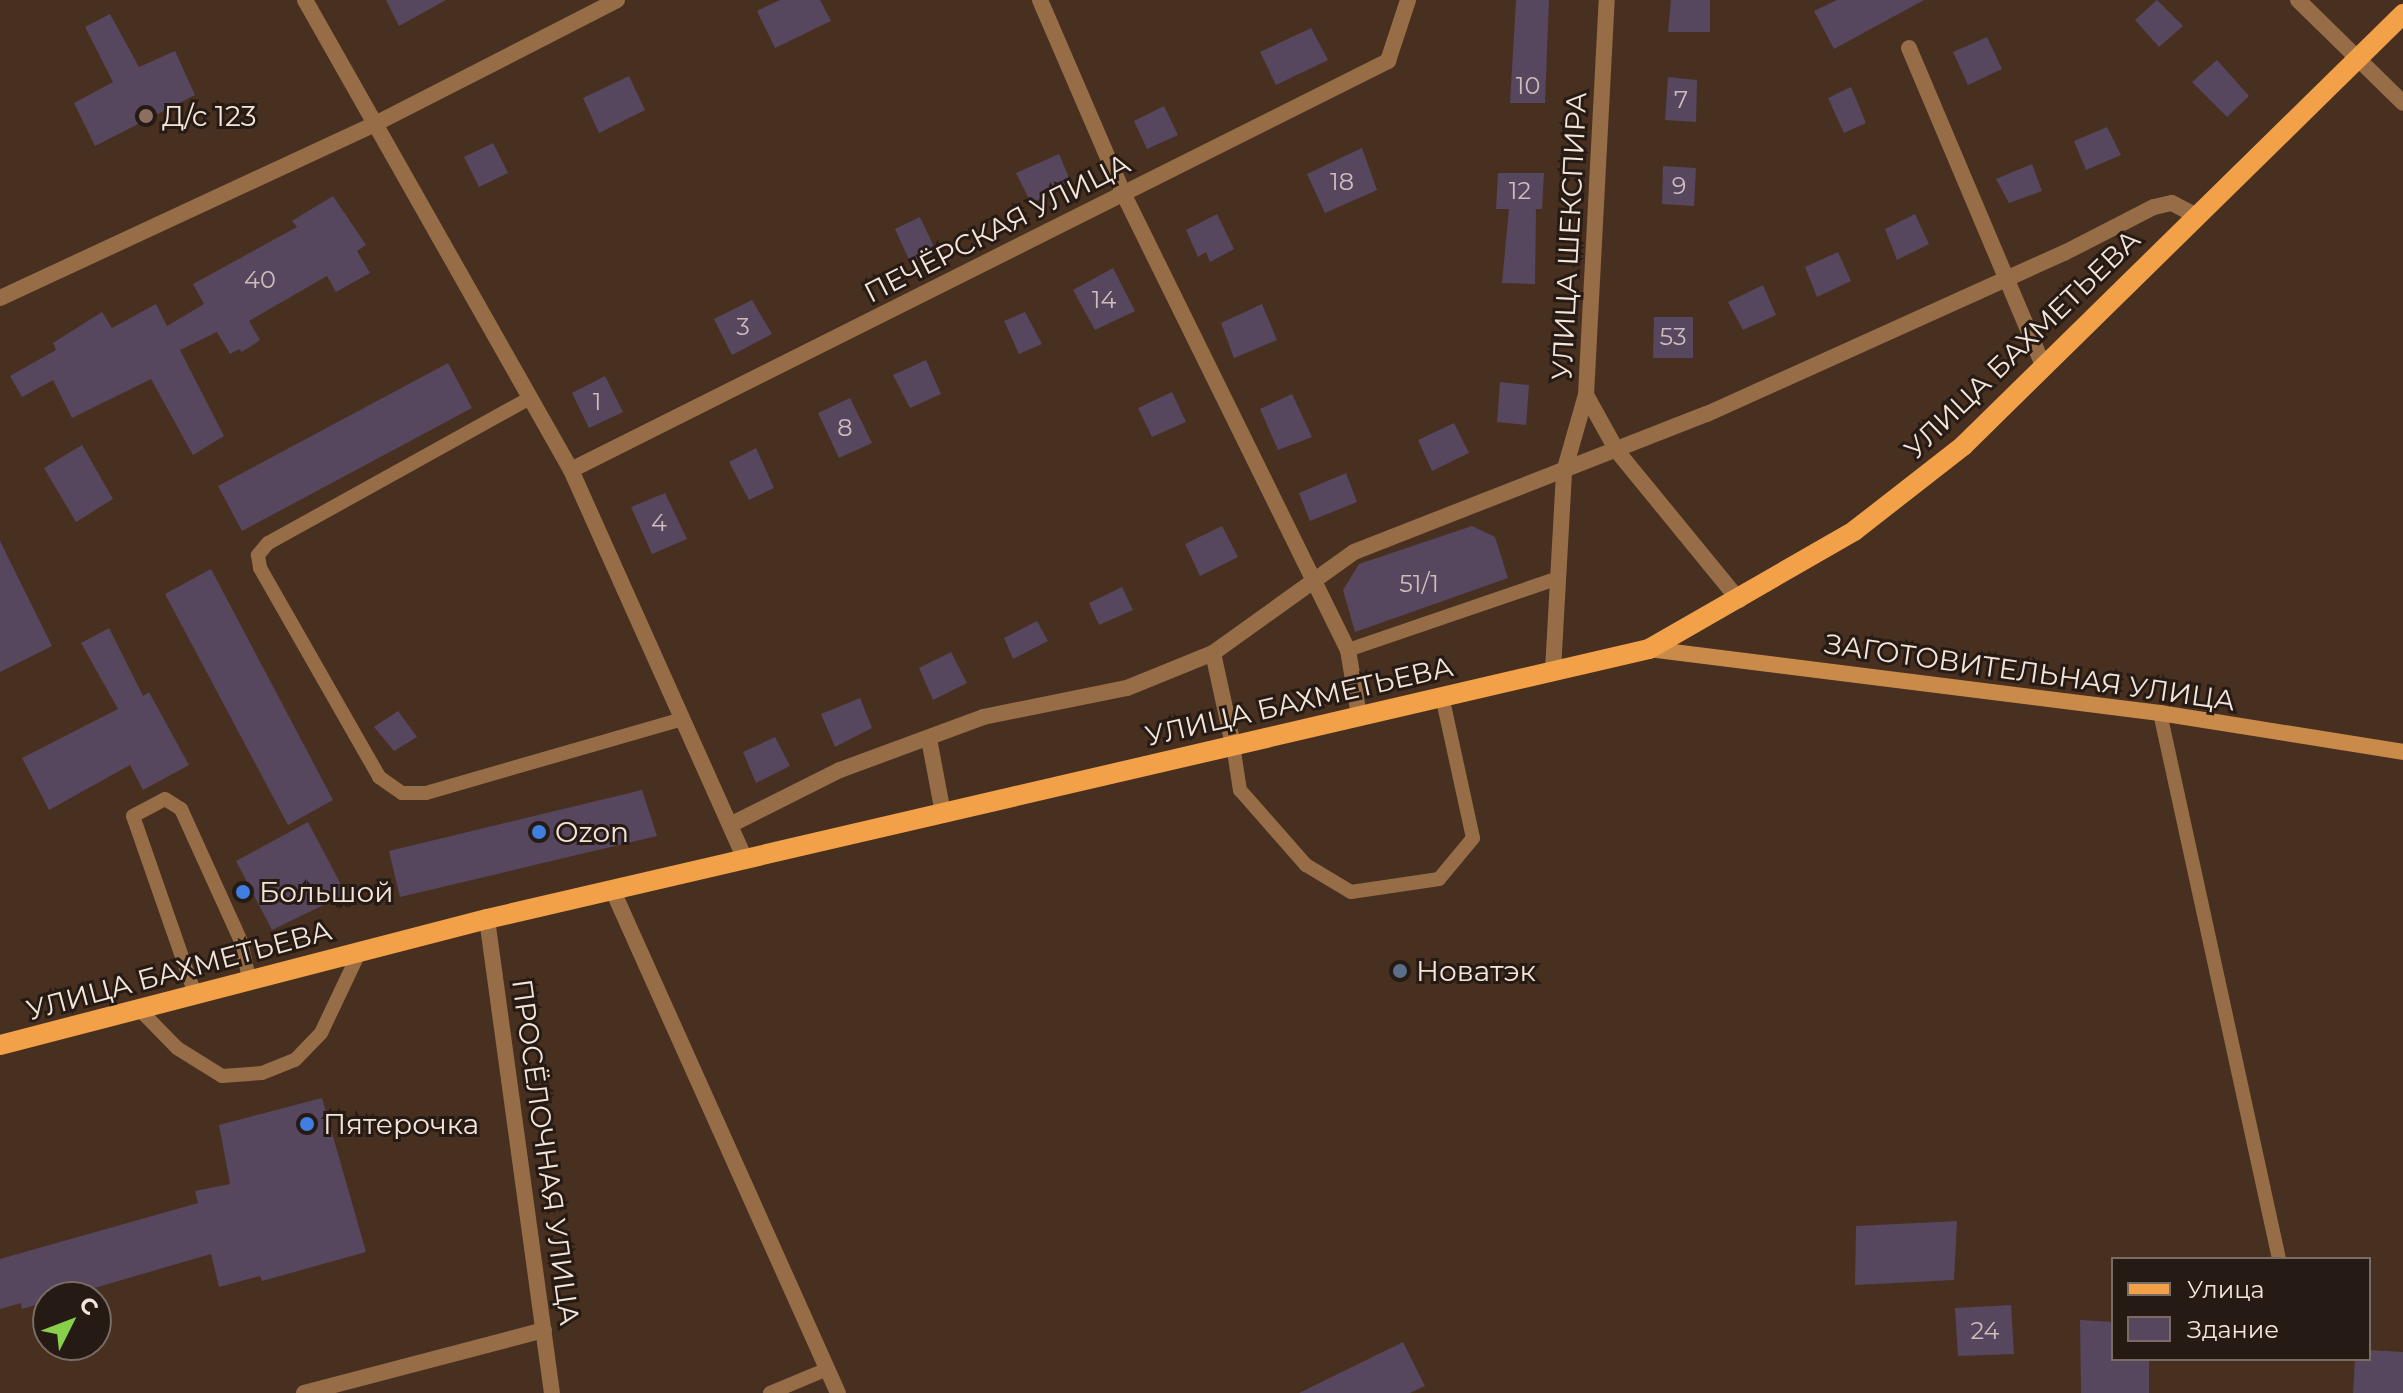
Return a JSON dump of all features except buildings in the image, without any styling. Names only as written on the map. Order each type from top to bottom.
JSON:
[{"type":"main road","name":"УЛИЦА БАХМЕТЬЕВА","points":[[0,1045],[487,919],[1649,649],[1739,600],[1878,512],[1963,446],[2403,14]]},
{"type":"main road","name":"ЗАГОТОВИТЕЛЬНАЯ УЛИЦА","points":[[1649,649],[2160,713],[2403,752]]},
{"type":"street","points":[[305,0],[571,470],[745,859]]},
{"type":"street","points":[[0,298],[373,125],[617,0]]},
{"type":"street","points":[[1040,0],[1123,193],[1348,650],[1359,716]]},
{"type":"street","name":"ПЕЧЁРСКАЯ УЛИЦА","points":[[571,470],[1388,61],[1408,0]]},
{"type":"street","name":"УЛИЦА ШЕКСПИРА","points":[[1553,670],[1564,472],[1586,395],[1607,0]]},
{"type":"street","points":[[2298,0],[2403,103]]},
{"type":"street","points":[[1909,48],[2043,365]]},
{"type":"street","points":[[730,825],[840,770],[1029,705],[1127,688],[1213,653],[1314,576],[1354,552],[1617,451],[2007,279],[2154,207],[2172,203],[2196,216]]},
{"type":"street","points":[[1586,395],[1617,451],[1739,600]]},
{"type":"street","points":[[1213,653],[1233,745]]},
{"type":"street","points":[[929,739],[943,813]]},
{"type":"street","points":[[613,891],[825,1370],[838,1393]]},
{"type":"street","name":"ПРОСЁЛОЧНАЯ УЛИЦА","points":[[487,919],[552,1393]]},
{"type":"street","points":[[304,1393],[544,1330]]},
{"type":"lane","points":[[530,398],[268,543],[258,555],[260,568],[379,777],[402,793],[426,793],[683,719]]},
{"type":"lane","points":[[1348,650],[1558,578]]},
{"type":"lane","points":[[1233,745],[1240,790],[1306,865],[1351,892],[1439,879],[1473,838],[1442,696]]},
{"type":"lane","points":[[2160,713],[2279,1257]]},
{"type":"lane","points":[[195,994],[133,816],[165,799],[181,809],[241,941],[249,980]]},
{"type":"lane","points":[[139,1009],[177,1048],[222,1076],[262,1073],[295,1060],[321,1033],[360,951]]},
{"type":"lane","points":[[770,1393],[825,1370]]},
{"type":"place","name":"Д/с 123","points":[[146,116]]},
{"type":"place","name":"Ozon","points":[[539,832]]},
{"type":"place","name":"Большой","points":[[243,892]]},
{"type":"place","name":"Новатэк","points":[[1400,971]]},
{"type":"place","name":"Пятерочка","points":[[307,1124]]}]
